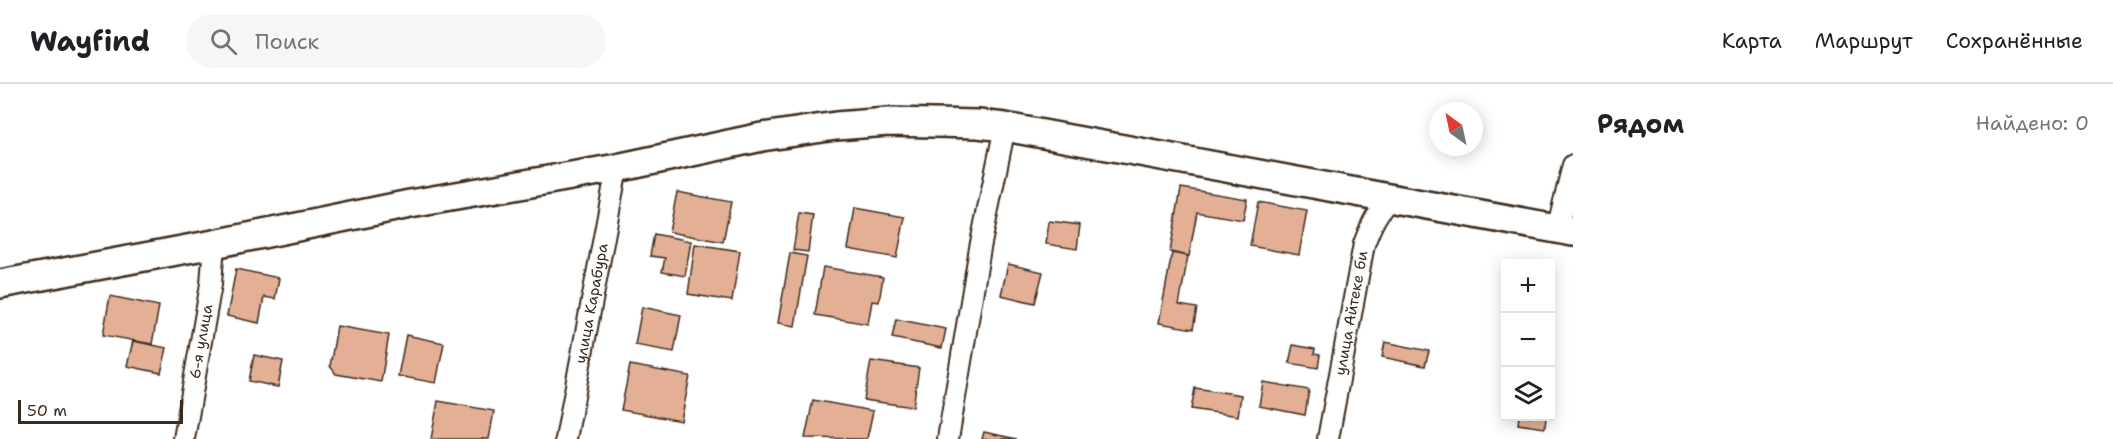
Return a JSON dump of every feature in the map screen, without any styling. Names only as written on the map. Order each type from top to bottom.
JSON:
[{"type":"main road","points":[[0,284],[410,204],[617,168],[762,137],[836,126],[888,122],[1005,127],[1392,197],[1565,231]]},
{"type":"street","points":[[948,439],[980,248],[1005,127]]},
{"type":"street","points":[[1565,231],[1573,165]]},
{"type":"street","name":"улица Карабура","points":[[566,439],[617,168]]},
{"type":"street","name":"улица Айтеке би","points":[[1328,439],[1364,244],[1372,220],[1392,197]]},
{"type":"street","name":"6-я улица","points":[[184,439],[211,284],[213,244]]},
{"type":"building","points":[[1181,188],[1247,199],[1243,220],[1197,212],[1189,256],[1170,252]]},
{"type":"building","points":[[677,192],[731,202],[723,242],[669,232]]},
{"type":"building","points":[[1258,202],[1307,211],[1299,255],[1250,246]]},
{"type":"building","points":[[855,208],[905,217],[897,258],[848,249]]},
{"type":"building","points":[[799,213],[813,215],[808,252],[793,250]]},
{"type":"building","points":[[1049,221],[1080,225],[1077,249],[1046,244]]},
{"type":"building","points":[[654,234],[691,241],[685,276],[662,272],[665,258],[650,256]]},
{"type":"building","points":[[695,244],[740,251],[732,301],[688,294]]},
{"type":"building","points":[[790,253],[807,256],[795,326],[778,323]]},
{"type":"building","points":[[1172,253],[1188,256],[1179,305],[1197,308],[1193,329],[1159,323]]},
{"type":"building","points":[[1008,264],[1043,272],[1035,303],[1001,295]]},
{"type":"building","points":[[823,267],[883,277],[879,302],[872,301],[868,324],[815,315]]},
{"type":"building","points":[[236,269],[279,278],[275,299],[264,297],[259,323],[227,316]]},
{"type":"building","points":[[110,296],[159,306],[152,344],[103,335]]},
{"type":"building","points":[[642,307],[681,315],[674,352],[635,345]]},
{"type":"building","points":[[896,319],[946,329],[942,348],[892,338]]},
{"type":"building","points":[[337,326],[389,335],[381,382],[336,374],[330,366]]},
{"type":"building","points":[[406,335],[444,343],[436,383],[398,376]]},
{"type":"building","points":[[133,341],[167,348],[161,373],[127,366]]},
{"type":"building","points":[[1385,342],[1429,351],[1425,366],[1382,357]]},
{"type":"building","points":[[1293,345],[1315,349],[1314,354],[1320,355],[1318,368],[1289,363]]},
{"type":"building","points":[[254,355],[283,361],[278,387],[249,381]]},
{"type":"building","points":[[871,361],[919,368],[913,407],[864,400]]},
{"type":"building","points":[[630,365],[690,376],[681,421],[621,410]]},
{"type":"building","points":[[1263,382],[1309,390],[1305,415],[1259,406]]},
{"type":"building","points":[[1195,388],[1241,395],[1238,416],[1191,409]]},
{"type":"building","points":[[813,400],[873,411],[867,439],[805,438]]},
{"type":"building","points":[[438,401],[494,411],[489,439],[431,439]]},
{"type":"building","points":[[1518,421],[1546,421],[1545,428],[1518,424]]},
{"type":"building","points":[[984,432],[1017,439],[982,439]]}]
